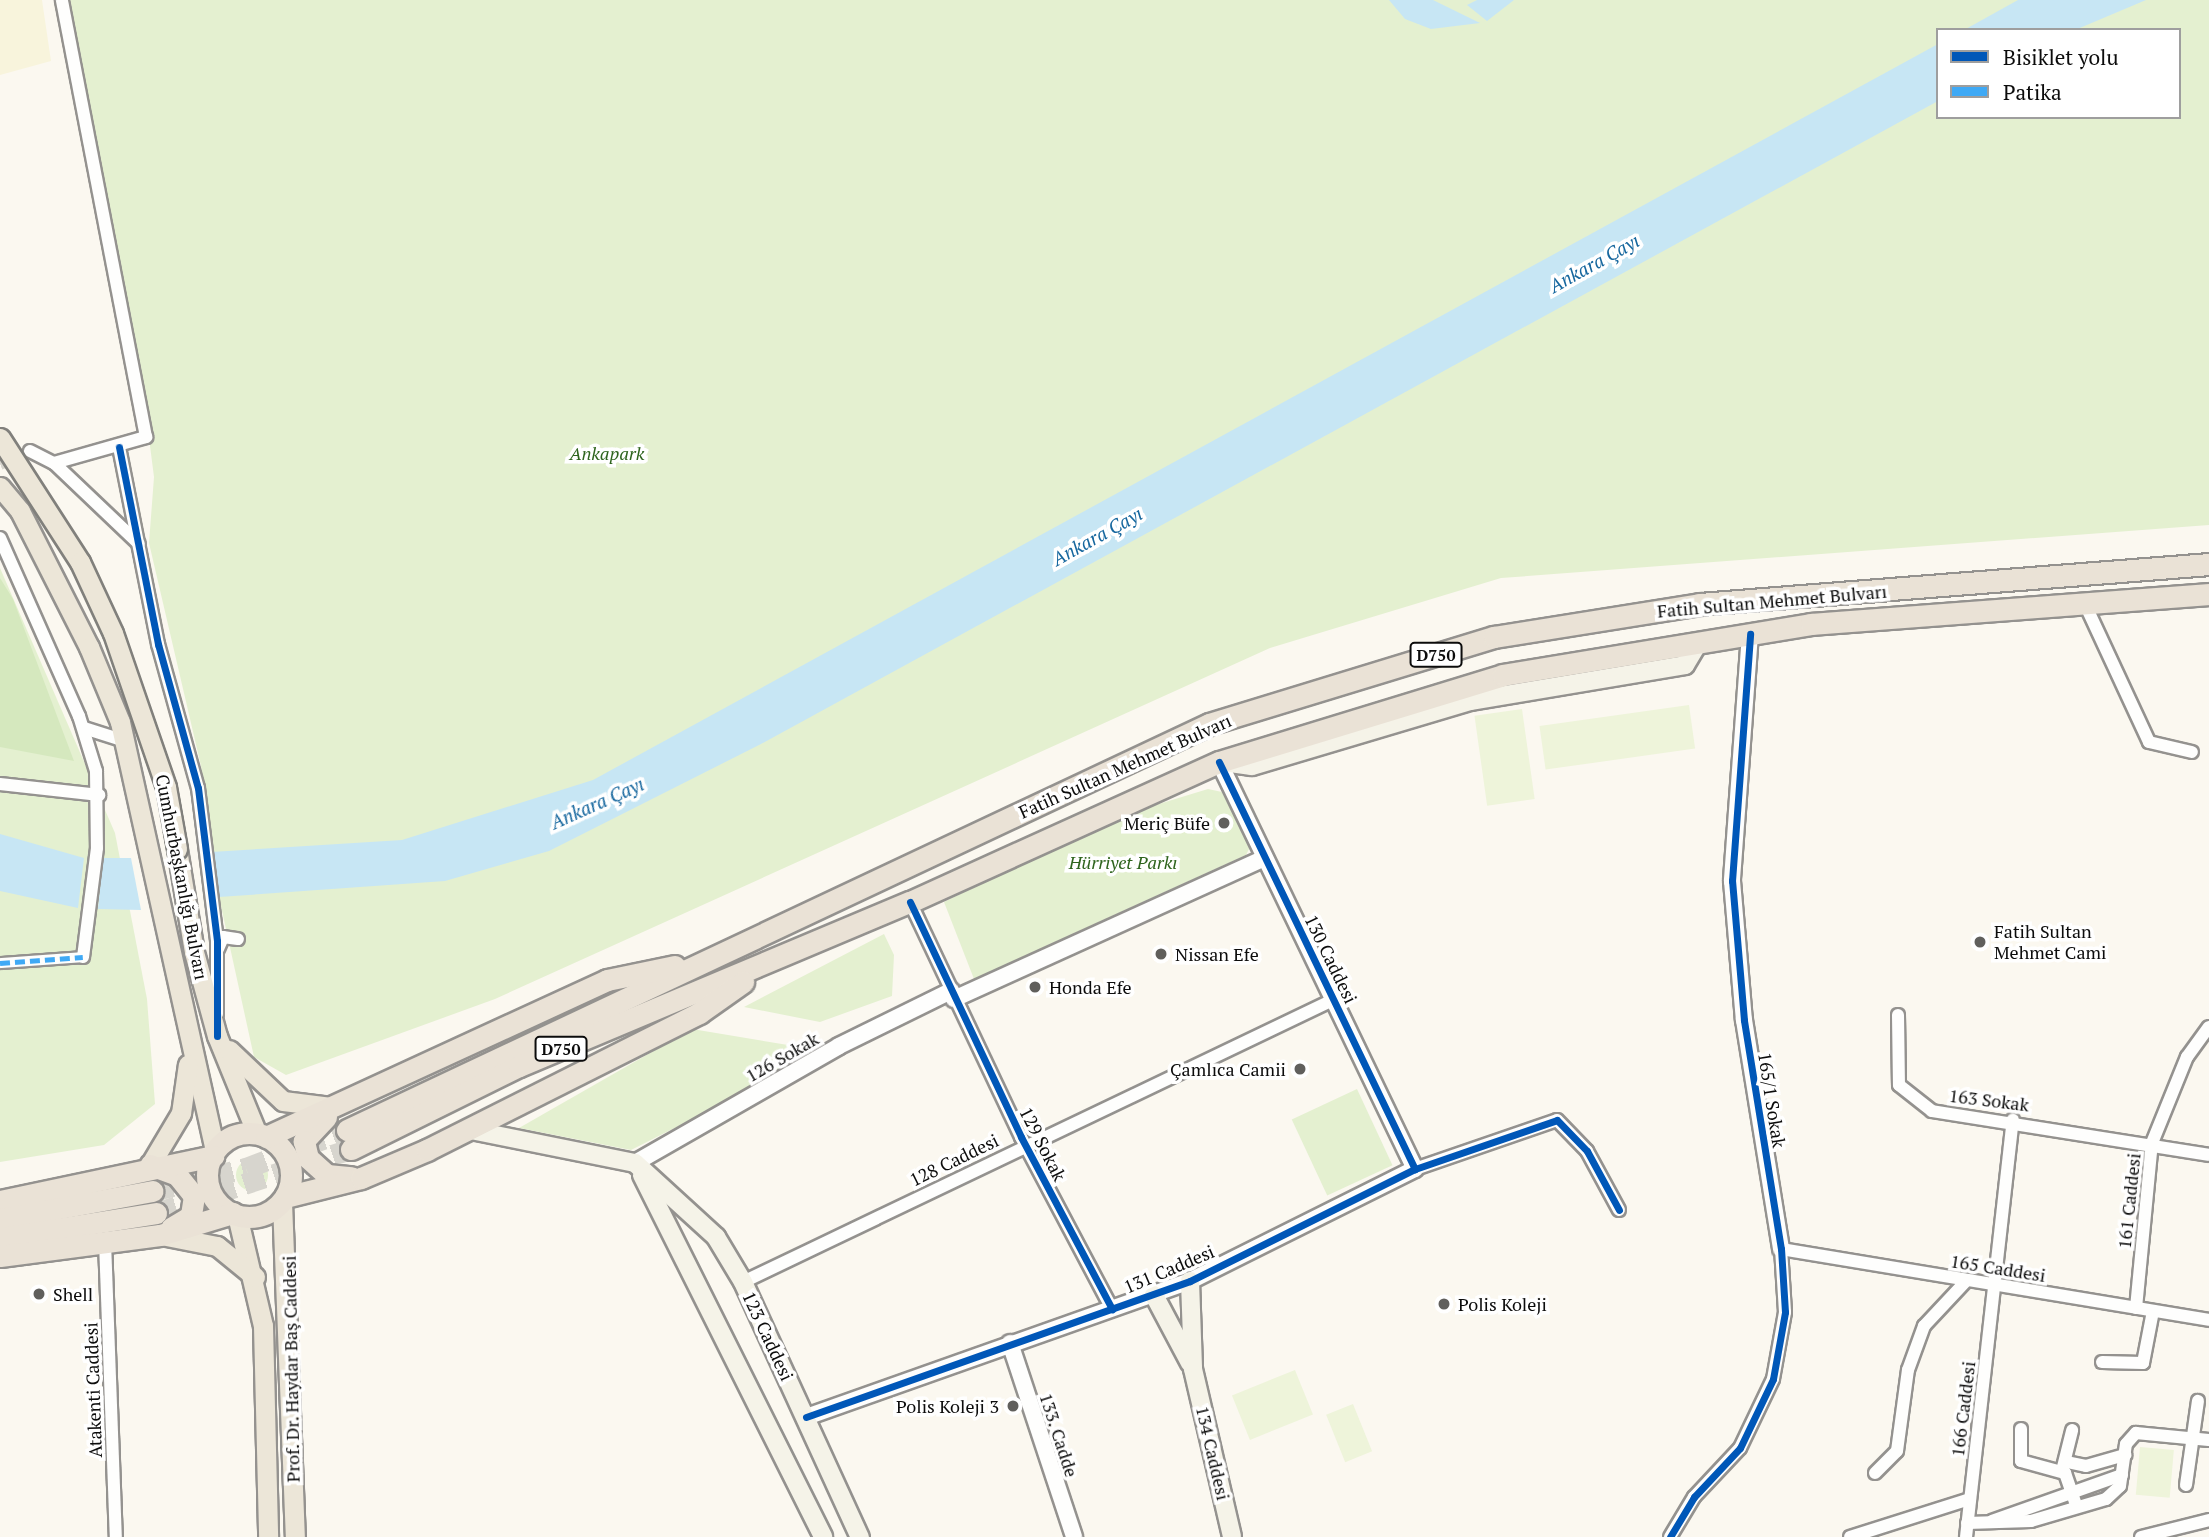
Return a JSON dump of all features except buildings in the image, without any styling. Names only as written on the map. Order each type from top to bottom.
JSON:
[{"type":"highway","name":"Fatih Sultan Mehmet Bulvarı","points":[[2209,564],[1700,604],[1494,637],[1209,724],[718,956],[349,1139],[910,902],[1219,762],[1503,675],[1750,634],[2209,594]]},
{"type":"highway","points":[[0,1201],[150,1165],[214,1153],[238,1135],[262,1135],[339,1107],[607,980],[718,956]]},
{"type":"highway","points":[[0,1256],[160,1235],[235,1214],[259,1216],[283,1199],[361,1178],[471,1129],[698,1013],[775,959]]},
{"type":"highway","points":[[339,1107],[304,1141],[309,1158],[327,1175],[361,1178]]},
{"type":"highway","points":[[262,1135],[290,1166],[283,1199]]},
{"type":"highway","points":[[214,1153],[209,1186],[235,1214]]},
{"type":"highway","points":[[150,1165],[177,1175],[194,1196],[191,1216],[160,1235]]},
{"type":"highway","points":[[0,1219],[152,1191]]},
{"type":"highway","points":[[0,1238],[156,1213]]},
{"type":"main road","name":"Cumhurbaşkanlığı Bulvarı","points":[[0,438],[80,562],[113,633],[166,787],[185,911],[217,1036],[262,1135]]},
{"type":"main road","name":"Cumhurbaşkanlığı Bulvarı","points":[[0,486],[20,511],[89,647],[125,741],[214,1153]]},
{"type":"main road","points":[[217,1036],[284,1101],[339,1107]]},
{"type":"main road","points":[[150,1165],[181,1114],[189,1046]]},
{"type":"main road","points":[[471,1129],[635,1163],[823,1537]]},
{"type":"main road","name":"123 Caddesi","points":[[635,1163],[716,1237],[743,1282],[860,1537]]},
{"type":"main road","name":"Prof. Dr. Haydar Baş Caddesi","points":[[283,1199],[295,1537]]},
{"type":"main road","name":"Prof. Dr. Haydar Baş Caddesi","points":[[235,1214],[257,1280],[268,1537]]},
{"type":"main road","points":[[160,1235],[217,1246],[257,1280]]},
{"type":"main road","name":"134 Caddesi","points":[[1189,1281],[1193,1369],[1232,1537]]},
{"type":"main road","name":"134 Caddesi","points":[[1154,1295],[1193,1369]]},
{"type":"street","points":[[54,463],[119,447],[146,437],[62,0]]},
{"type":"street","points":[[119,447],[139,544],[198,788],[217,953],[217,1036]]},
{"type":"street","points":[[30,452],[54,463],[139,544]]},
{"type":"street","points":[[0,538],[84,728],[99,795],[97,848],[83,957],[0,963]]},
{"type":"street","points":[[2085,604],[2149,742],[2192,752]]},
{"type":"street","name":"165/1 Sokak","points":[[1670,1537],[1694,1497],[1741,1448],[1773,1379],[1785,1312],[1781,1249],[1744,1020],[1732,881],[1750,634]]},
{"type":"street","points":[[84,728],[125,741]]},
{"type":"street","name":"130 Caddesi","points":[[1219,762],[1415,1169]]},
{"type":"street","points":[[0,784],[99,795]]},
{"type":"street","name":"126 Sokak","points":[[635,1163],[839,1046],[1265,858]]},
{"type":"street","name":"129 Sokak","points":[[910,902],[1026,1145],[1112,1309]]},
{"type":"street","points":[[217,953],[222,937],[238,939]]},
{"type":"street","name":"128 Caddesi","points":[[743,1282],[1333,1000]]},
{"type":"street","name":"163 Sokak","points":[[1898,1015],[1899,1085],[1932,1111],[2013,1119],[2209,1155]]},
{"type":"street","name":"161 Caddesi","points":[[2136,1308],[2152,1143],[2187,1057],[2209,1027]]},
{"type":"street","name":"166 Caddesi","points":[[1965,1537],[2013,1119]]},
{"type":"street","points":[[1415,1169],[1557,1120],[1587,1151],[1619,1210]]},
{"type":"street","name":"131 Caddesi","points":[[806,1417],[1189,1281],[1415,1169]]},
{"type":"street","name":"Atakenti Caddesi","points":[[105,1242],[116,1537]]},
{"type":"street","name":"165 Caddesi","points":[[1781,1249],[2209,1320]]},
{"type":"street","points":[[1875,1473],[1897,1451],[1908,1370],[1924,1326],[1967,1280]]},
{"type":"street","points":[[2102,1362],[2143,1363],[2152,1311]]},
{"type":"street","name":"133. Cadde","points":[[1010,1343],[1074,1537]]},
{"type":"street","points":[[2186,1485],[2198,1401]]},
{"type":"street","points":[[2021,1429],[2023,1464],[2086,1466],[2125,1455]]},
{"type":"street","points":[[2072,1430],[2064,1466],[2077,1509]]},
{"type":"street","points":[[1967,1522],[2077,1509],[2111,1497],[2122,1475],[2128,1440],[2141,1432],[2209,1440]]},
{"type":"street","points":[[1992,1521],[2073,1495],[2122,1475]]},
{"type":"street","points":[[1850,1537],[1970,1499]]},
{"type":"street","points":[[2141,1537],[2209,1520]]},
{"type":"shaded area","points":[[0,0],[42,0],[51,61],[0,75]]},
{"type":"green space","name":"Ankapark","points":[[58,0],[2209,0],[2209,525],[1501,578],[1270,648],[495,999],[286,1075],[254,1057],[219,897],[201,766],[149,543],[154,477],[145,407]]},
{"type":"green space","points":[[0,568],[115,833],[147,999],[155,1104],[104,1145],[0,1162]]},
{"type":"green space","points":[[0,578],[13,599],[74,761],[0,747]]},
{"type":"green space","points":[[1689,705],[1695,749],[1546,770],[1539,726]]},
{"type":"green space","points":[[1522,709],[1535,799],[1487,806],[1474,716]]},
{"type":"green space","name":"Hürriyet Parkı","points":[[1208,789],[1222,792],[1250,847],[1246,855],[974,979],[944,902],[1113,818]]},
{"type":"green space","points":[[884,934],[894,955],[892,996],[820,1022],[744,1007]]},
{"type":"green space","points":[[692,1029],[806,1048],[809,1060],[631,1150],[519,1128]]},
{"type":"green space","points":[[1357,1089],[1392,1165],[1327,1196],[1292,1119]]},
{"type":"green space","points":[[252,1159],[263,1164],[268,1175],[263,1186],[252,1191],[241,1186],[236,1175],[241,1164]]},
{"type":"green space","points":[[1295,1370],[1313,1415],[1250,1440],[1232,1395]]},
{"type":"green space","points":[[1353,1404],[1372,1451],[1345,1462],[1326,1415]]},
{"type":"green space","points":[[2140,1447],[2174,1450],[2170,1498],[2136,1495]]},
{"type":"water","points":[[1389,0],[1433,0],[1480,23],[1431,29],[1405,19]]},
{"type":"water","points":[[1477,0],[1514,0],[1487,21],[1467,5]]},
{"type":"water","points":[[2018,0],[2146,0],[2080,28],[1968,28]]},
{"type":"water","name":"Ankara Çayı","points":[[1936,45],[1936,102],[761,744],[549,851],[445,881],[219,897],[211,852],[402,840],[593,780]]},
{"type":"water","points":[[0,834],[84,858],[78,908],[0,891]]},
{"type":"water","points":[[103,858],[131,858],[141,910],[98,909]]},
{"type":"tunnel","points":[[0,464],[30,451]]},
{"type":"tunnel","points":[[152,1191],[246,1168],[347,1130]]},
{"type":"tunnel","points":[[156,1213],[351,1149]]},
{"type":"marked path","points":[[0,963],[83,957]]},
{"type":"cycle path","points":[[119,447],[158,644],[198,788],[217,941],[217,1036]]},
{"type":"cycle path","points":[[1670,1537],[1694,1497],[1740,1448],[1773,1379],[1785,1312],[1781,1249],[1744,1020],[1732,881],[1750,634]]},
{"type":"cycle path","points":[[1219,762],[1415,1169]]},
{"type":"cycle path","points":[[910,902],[1021,1137],[1112,1309]]},
{"type":"cycle path","points":[[806,1417],[1190,1281],[1415,1169],[1557,1120],[1587,1151],[1619,1210]]},
{"type":"place","name":"Meriç Büfe","points":[[1224,823]]},
{"type":"place","name":"Fatih Sultan Mehmet Cami","points":[[1980,942]]},
{"type":"place","name":"Nissan Efe","points":[[1161,954]]},
{"type":"place","name":"Honda Efe","points":[[1035,987]]},
{"type":"place","name":"Çamlıca Camii","points":[[1300,1069]]},
{"type":"place","name":"Shell","points":[[39,1294]]},
{"type":"place","name":"Polis Koleji","points":[[1444,1304]]},
{"type":"place","name":"Polis Koleji 3","points":[[1013,1406]]}]
